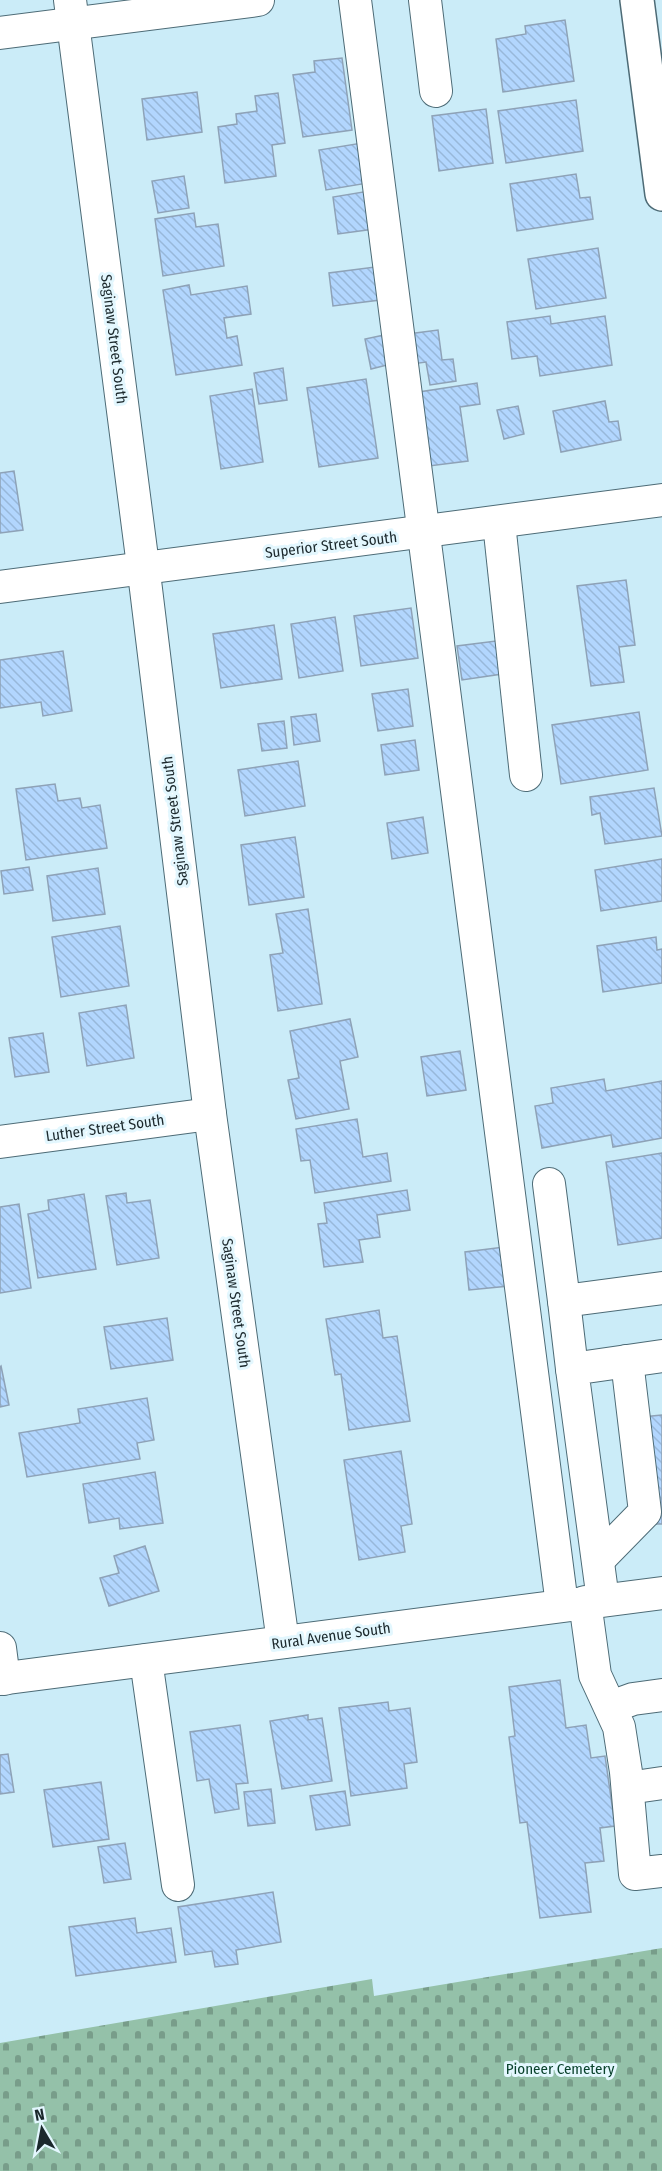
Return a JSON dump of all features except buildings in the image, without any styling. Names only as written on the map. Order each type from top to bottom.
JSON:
[{"type":"main road","points":[[637,0],[652,43],[662,194]]},
{"type":"street","points":[[0,33],[72,12],[258,0]]},
{"type":"street","points":[[355,0],[423,533],[583,1602],[595,1675],[619,1727],[628,1788],[649,1873]]},
{"type":"street","points":[[425,0],[436,91]]},
{"type":"street","name":"Saginaw Street South","points":[[72,12],[144,569],[210,1114],[283,1642]]},
{"type":"street","name":"Superior Street South","points":[[0,587],[662,500]]},
{"type":"street","points":[[499,523],[526,775]]},
{"type":"street","name":"Luther Street South","points":[[0,1142],[210,1114]]},
{"type":"street","points":[[549,1184],[598,1560]]},
{"type":"street","points":[[564,1301],[662,1288]]},
{"type":"street","points":[[572,1369],[662,1356]]},
{"type":"street","points":[[583,1602],[598,1560],[645,1512],[627,1361]]},
{"type":"street","name":"Rural Avenue South","points":[[2,1679],[662,1593]]},
{"type":"street","points":[[0,1648],[2,1679]]},
{"type":"street","points":[[146,1660],[178,1885]]},
{"type":"street","points":[[611,1707],[633,1699],[662,1695]]},
{"type":"street","points":[[628,1788],[662,1783]]},
{"type":"green space","name":"Pioneer Cemetery","points":[[662,1948],[662,2171],[0,2171],[0,2043],[372,1979],[374,1996]]}]
